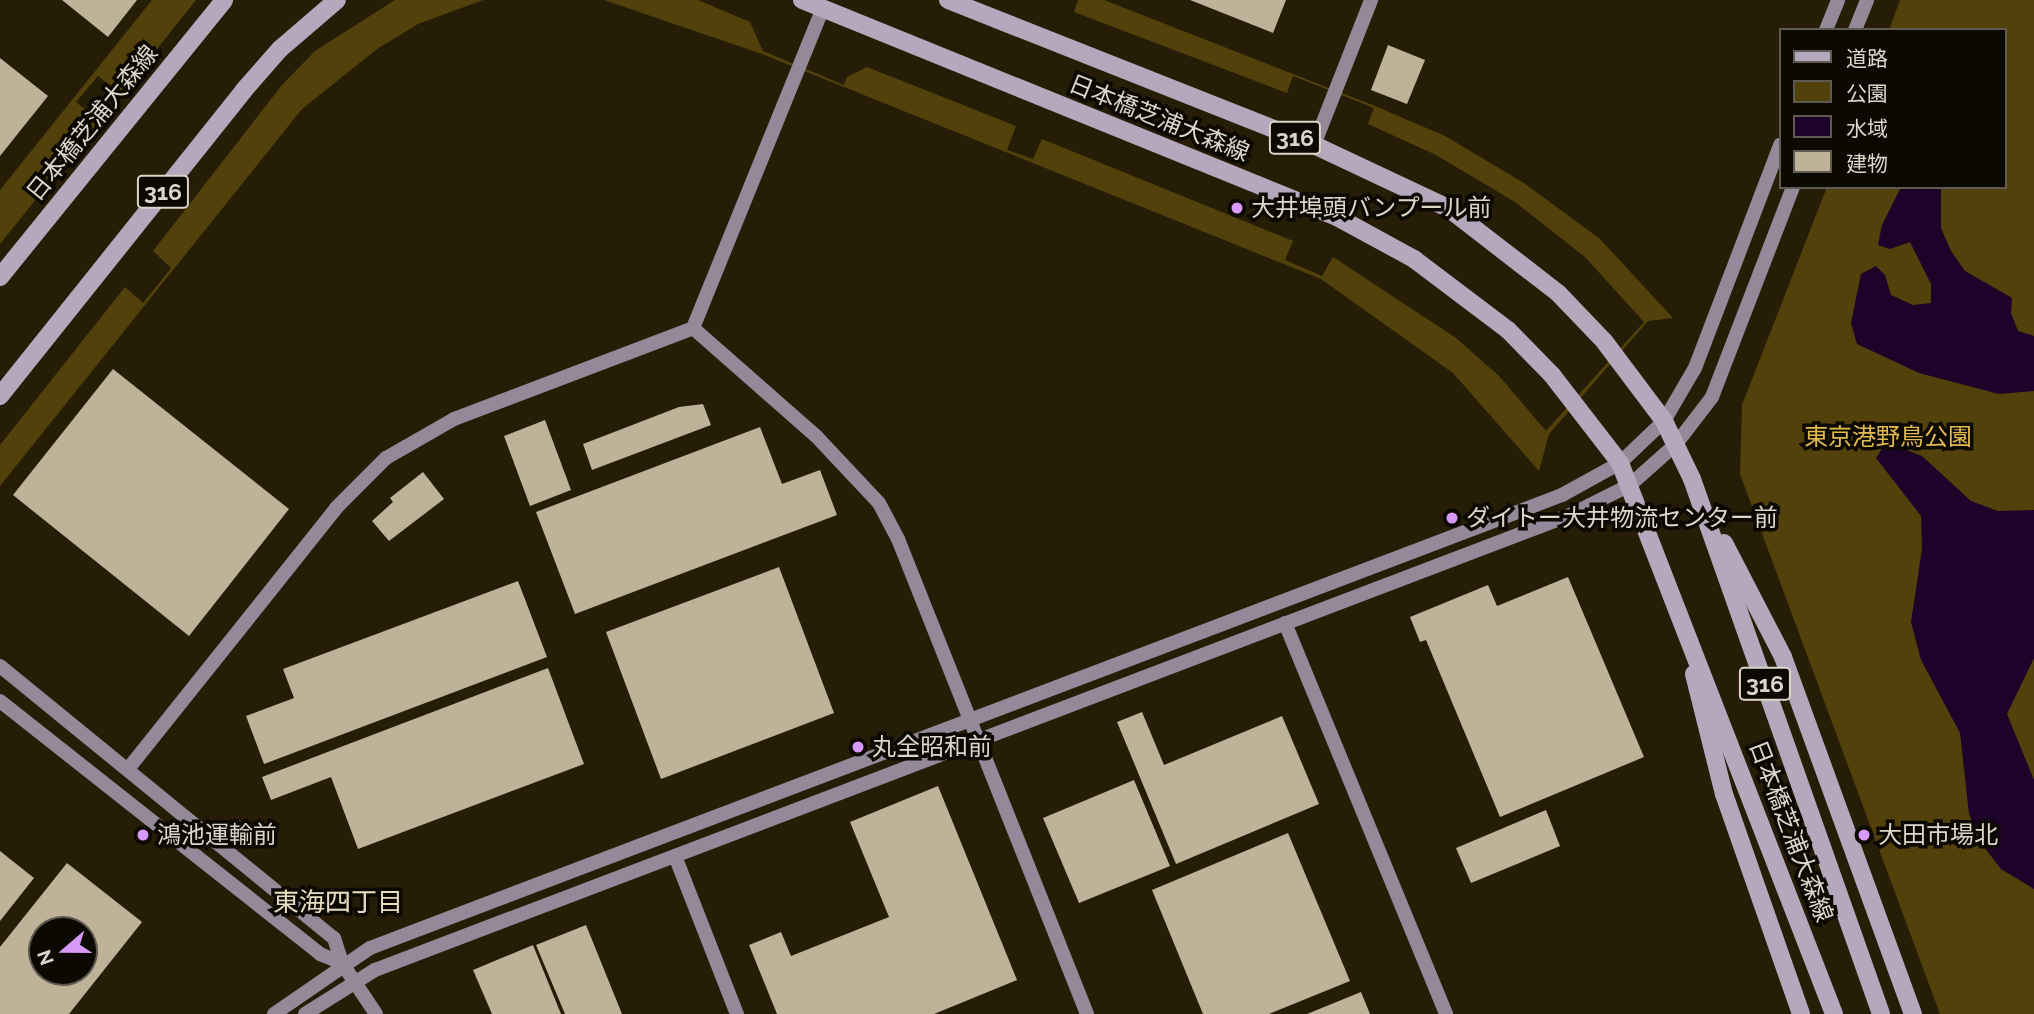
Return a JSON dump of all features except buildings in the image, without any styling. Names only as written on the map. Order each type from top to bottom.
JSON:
[{"type":"main road","name":"日本橋芝浦大森線","points":[[0,277],[224,0]]},
{"type":"main road","name":"316","points":[[0,396],[253,80],[313,17],[337,0]]},
{"type":"main road","name":"日本橋芝浦大森線","points":[[802,0],[1378,237],[1463,292],[1508,330],[1552,375],[1620,463],[1778,862],[1833,1014]]},
{"type":"main road","name":"日本橋芝浦大森線","points":[[948,0],[1314,145],[1448,208],[1501,245],[1558,293],[1604,341],[1664,421],[1709,520],[1881,1014]]},
{"type":"main road","points":[[1709,520],[1735,561],[1783,657],[1913,1014]]},
{"type":"main road","points":[[1677,606],[1724,794],[1801,1014]]},
{"type":"street","points":[[191,38],[219,0]]},
{"type":"street","points":[[1314,145],[1371,0]]},
{"type":"street","points":[[1827,28],[1838,0]]},
{"type":"street","points":[[1856,28],[1867,0]]},
{"type":"street","points":[[128,769],[336,508],[386,458],[454,419],[693,328],[823,8]]},
{"type":"street","points":[[274,1014],[342,963],[381,944],[1562,495],[1620,463],[1664,421],[1695,368],[1778,150]]},
{"type":"street","points":[[305,1014],[354,980],[1570,515],[1630,485],[1676,444],[1713,397],[1792,189]]},
{"type":"street","points":[[693,328],[816,436],[879,503],[898,539],[975,742],[1087,1014]]},
{"type":"street","points":[[1285,623],[1446,1014]]},
{"type":"street","points":[[0,666],[334,938],[342,963],[376,1014]]},
{"type":"street","points":[[0,701],[320,954],[342,963]]},
{"type":"street","points":[[675,856],[737,1014]]},
{"type":"green space","points":[[152,0],[196,0],[121,94],[98,76],[76,102],[99,121],[0,244],[0,190]]},
{"type":"green space","points":[[395,0],[483,0],[418,24],[377,49],[302,109],[0,486],[0,445],[125,287],[143,303],[171,268],[153,251],[282,85],[315,51]]},
{"type":"green space","points":[[604,0],[698,0],[750,22],[763,51],[844,85],[847,77],[867,67],[1016,126],[1007,150],[1033,159],[1042,139],[1293,241],[1285,260],[1322,276],[1333,257],[1456,338],[1499,376],[1546,431],[1644,322],[1585,257],[1515,202],[1436,155],[1368,124],[1374,108],[1293,76],[1287,93],[1074,12],[1078,0],[1104,0],[1445,136],[1524,183],[1600,239],[1673,318],[1648,321],[1549,434],[1539,471],[1453,373],[1321,279],[762,54]]},
{"type":"green space","name":"東京港野鳥公園","points":[[1900,0],[2034,0],[2034,1014],[1940,1014],[1740,474],[1742,405],[1826,189],[2006,189],[2006,28],[1890,28]]},
{"type":"water","points":[[1900,189],[1941,189],[1941,228],[1951,251],[1965,271],[2012,298],[2011,313],[2018,331],[2034,336],[2034,391],[1999,394],[1919,373],[1857,344],[1851,323],[1861,274],[1876,266],[1885,275],[1891,295],[1913,305],[1931,303],[1931,284],[1910,242],[1890,249],[1878,245],[1882,225]]},
{"type":"water","points":[[1886,442],[1922,456],[1971,501],[1998,511],[2034,510],[2034,658],[2007,714],[2034,780],[2034,889],[2001,869],[1984,847],[1969,814],[1960,733],[1921,660],[1911,622],[1922,549],[1921,516],[1876,458]]},
{"type":"place","name":"大井埠頭バンプール前","points":[[1237,208]]},
{"type":"place","name":"ダイトー大井物流センター前","points":[[1452,518]]},
{"type":"place","name":"丸全昭和前","points":[[858,747]]},
{"type":"place","name":"鴻池運輸前","points":[[143,835]]},
{"type":"place","name":"大田市場北","points":[[1864,835]]},
{"type":"district","name":"東海四丁目","points":[[338,903]]}]
